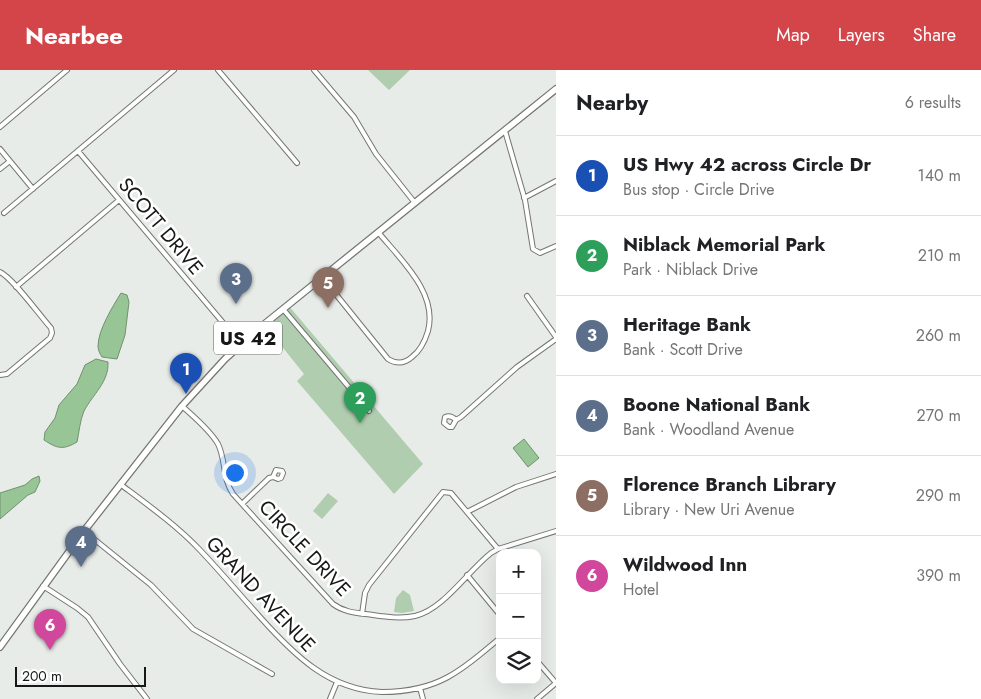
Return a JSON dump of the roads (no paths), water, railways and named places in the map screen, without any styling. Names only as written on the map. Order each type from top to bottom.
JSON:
[{"type":"main road","name":"US 42","points":[[0,647],[84,531],[206,377],[241,344],[283,309],[556,89]]},
{"type":"street","points":[[0,127],[67,70]]},
{"type":"street","points":[[4,213],[174,70]]},
{"type":"street","points":[[218,70],[297,163]]},
{"type":"street","points":[[314,70],[354,117],[376,154],[415,203]]},
{"type":"street","points":[[505,131],[524,198],[532,247],[537,252],[541,252],[556,246]]},
{"type":"street","points":[[0,149],[33,189]]},
{"type":"street","name":"SCOTT DRIVE","points":[[78,151],[241,344]]},
{"type":"street","points":[[0,169],[10,161]]},
{"type":"street","points":[[524,198],[556,182]]},
{"type":"street","points":[[16,287],[119,200]]},
{"type":"street","points":[[322,278],[388,359],[400,363],[412,358],[421,348],[427,335],[430,320],[429,304],[420,284],[378,232]]},
{"type":"street","points":[[0,272],[16,287],[51,328],[52,333],[50,338],[7,374],[1,375]]},
{"type":"street","points":[[456,420],[516,367],[556,338],[526,296]]},
{"type":"street","points":[[283,309],[369,411]]},
{"type":"street","name":"CIRCLE DRIVE","points":[[182,406],[218,444],[228,486],[232,494],[243,503],[333,604],[343,610],[400,618],[421,615],[439,604],[485,558],[496,550]]},
{"type":"street","points":[[467,512],[516,487],[556,474]]},
{"type":"street","points":[[243,503],[273,476]]},
{"type":"street","name":"GRAND AVENUE","points":[[120,484],[164,517],[189,539],[295,654],[316,671],[337,682],[379,692],[399,692],[420,688],[460,670],[499,639]]},
{"type":"street","points":[[362,614],[365,593],[369,585],[441,493],[446,491],[451,493],[498,549]]},
{"type":"street","name":"CIRCLE DRIVE","points":[[498,549],[556,530]]},
{"type":"street","points":[[84,531],[151,585],[193,629],[272,674]]},
{"type":"street","points":[[467,575],[496,610]]},
{"type":"street","points":[[43,586],[88,617],[147,699]]},
{"type":"street","points":[[537,699],[556,683],[541,666]]},
{"type":"street","points":[[330,699],[337,682]]},
{"type":"street","points":[[420,688],[423,699]]},
{"type":"place","name":"Heritage Bank","points":[[236,304]]},
{"type":"place","name":"Florence Branch Library","points":[[328,308]]},
{"type":"place","name":"US Hwy 42 across Circle Dr","points":[[186,394]]},
{"type":"place","name":"Niblack Memorial Park","points":[[360,423]]},
{"type":"place","name":"Boone National Bank","points":[[81,567]]},
{"type":"place","name":"Wildwood Inn","points":[[50,650]]}]
